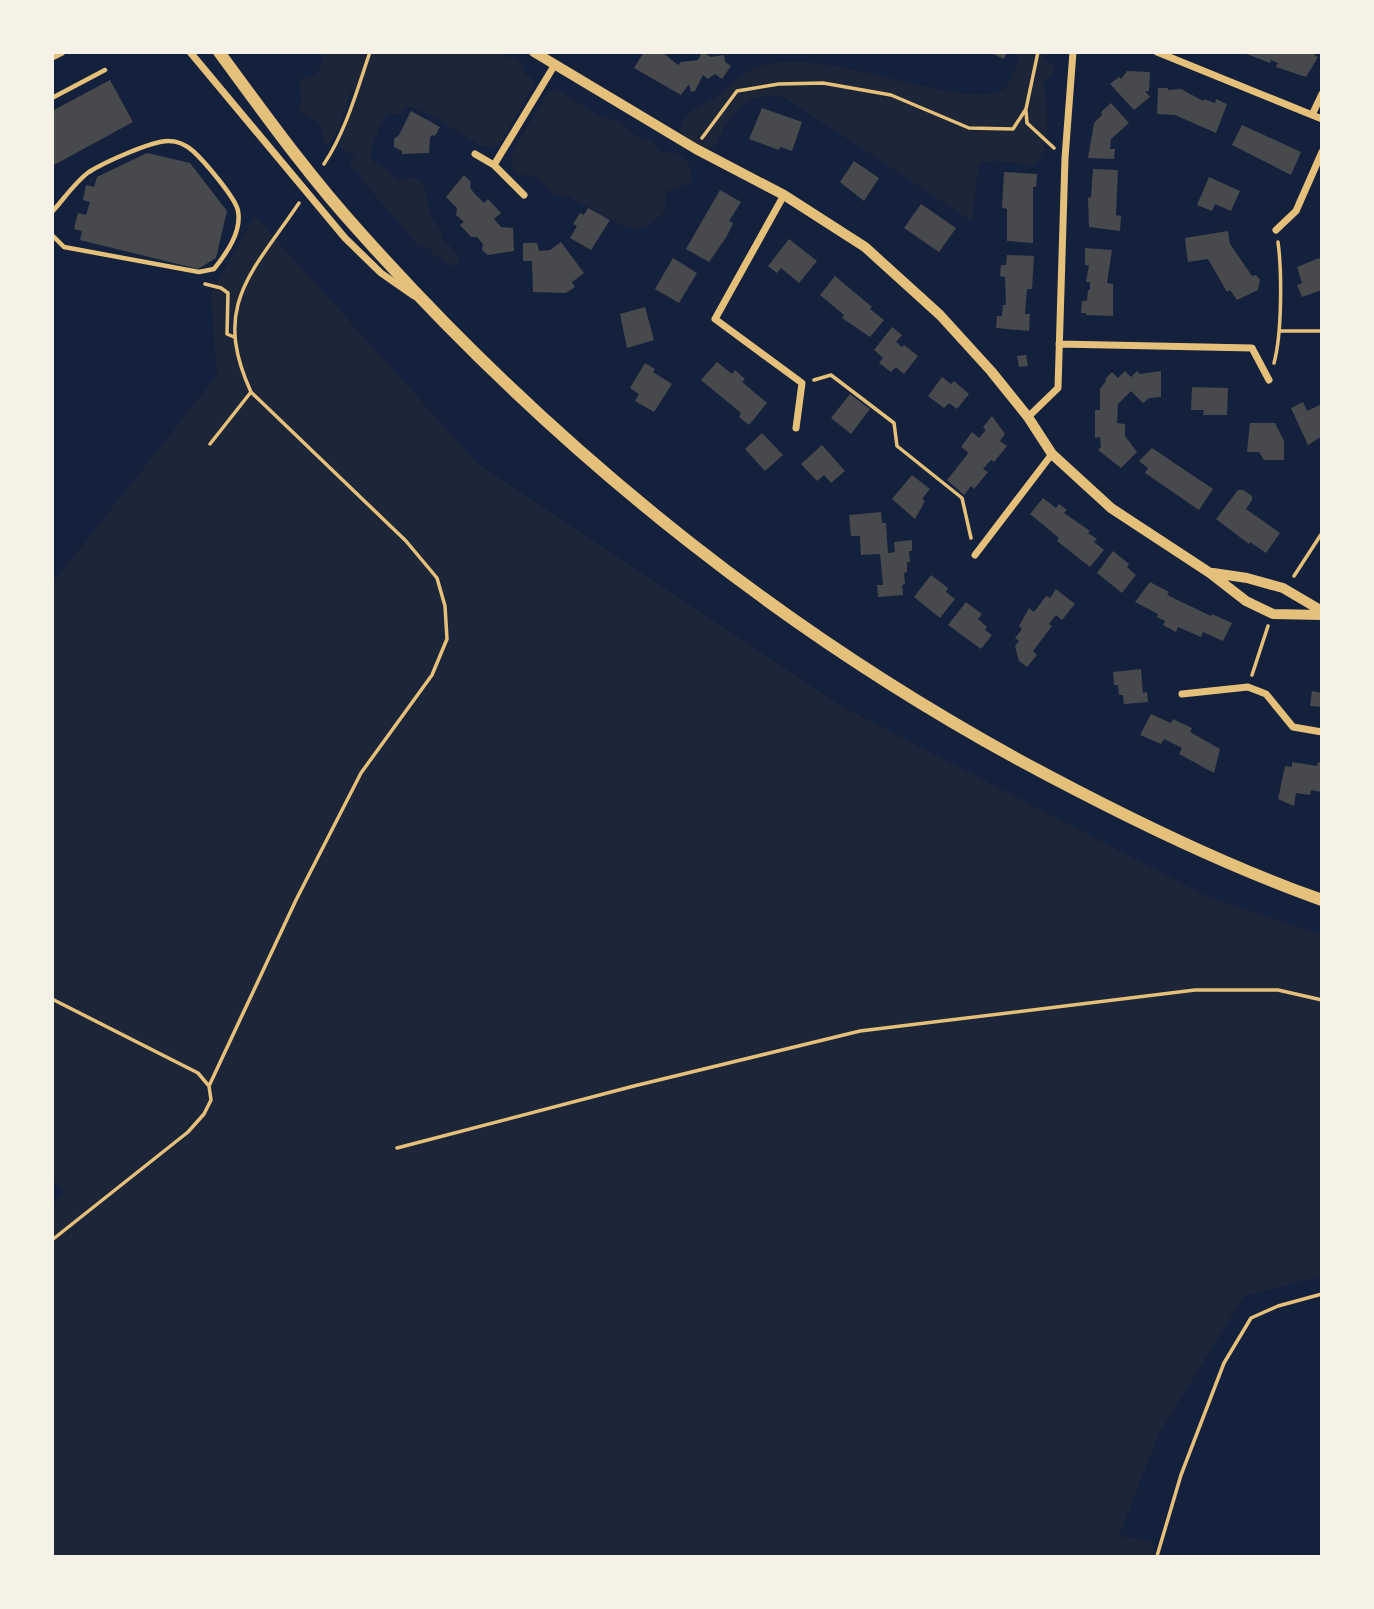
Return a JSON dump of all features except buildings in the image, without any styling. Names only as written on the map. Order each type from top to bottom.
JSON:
[{"type":"main road","points":[[219,52],[325,192],[428,306],[516,394],[603,473],[674,531],[776,608],[869,671],[1007,754],[1131,819],[1321,900]]},
{"type":"street","points":[[52,57],[62,52]]},
{"type":"street","points":[[190,52],[345,238],[381,273],[428,306]]},
{"type":"street","points":[[534,52],[696,149],[785,195],[865,247],[930,307],[991,371],[1028,417],[1052,454],[1111,508],[1210,573],[1246,601],[1273,614],[1321,613]]},
{"type":"street","points":[[1028,417],[1058,388],[1065,158],[1073,52]]},
{"type":"street","points":[[1157,52],[1321,119]]},
{"type":"street","points":[[494,165],[554,66]]},
{"type":"street","points":[[1312,115],[1321,94]]},
{"type":"street","points":[[1276,230],[1296,211],[1321,152]]},
{"type":"street","points":[[475,154],[494,165],[524,195]]},
{"type":"street","points":[[785,195],[715,319],[802,383],[796,428]]},
{"type":"street","points":[[1059,344],[1252,348],[1269,380]]},
{"type":"street","points":[[975,555],[1052,454]]},
{"type":"street","points":[[1210,573],[1247,578],[1283,588],[1321,613]]},
{"type":"street","points":[[1182,694],[1248,687],[1266,694],[1293,727],[1321,732]]},
{"type":"lane","points":[[52,98],[104,70]]},
{"type":"lane","points":[[52,212],[90,172],[153,142],[169,140],[183,144],[193,152],[232,199],[238,211],[237,229],[223,258],[214,269],[199,272],[64,247],[52,235]]},
{"type":"path","points":[[343,126],[370,52]]},
{"type":"path","points":[[1038,52],[1026,109],[1027,123],[1065,158]]},
{"type":"path","points":[[696,149],[707,129],[737,91],[779,84],[823,83],[891,94],[969,128],[1013,129],[1026,109]]},
{"type":"path","points":[[1269,380],[1278,347],[1279,331],[1281,262],[1276,230]]},
{"type":"path","points":[[209,1086],[296,900],[360,773],[432,675],[447,639],[445,606],[437,578],[407,541],[251,392],[238,365],[234,311],[243,288],[270,246]]},
{"type":"path","points":[[197,283],[220,288],[228,293],[227,334],[234,337]]},
{"type":"path","points":[[1279,331],[1321,331]]},
{"type":"path","points":[[802,383],[831,375],[894,423],[897,446],[962,498],[975,555]]},
{"type":"path","points":[[210,444],[251,392]]},
{"type":"path","points":[[397,1148],[860,1031],[1195,990],[1278,990],[1321,1000]]},
{"type":"path","points":[[52,999],[198,1073],[209,1086],[211,1100],[204,1114],[188,1132],[52,1240]]},
{"type":"path","points":[[1157,1556],[1181,1475],[1224,1363],[1251,1318],[1278,1306],[1321,1294]]},
{"type":"shaded area","points":[[325,53],[497,53],[505,57],[515,57],[525,65],[521,70],[536,82],[495,148],[479,145],[437,118],[408,106],[398,115],[388,114],[375,137],[371,151],[373,161],[400,181],[409,178],[420,182],[431,215],[441,231],[442,240],[454,250],[458,264],[449,266],[442,259],[433,256],[431,248],[418,245],[361,179],[359,172],[350,167],[355,157],[339,146],[357,97],[355,91],[351,92],[339,127],[329,145],[324,143],[318,122],[299,112],[302,98],[300,84],[303,78],[317,74]]},
{"type":"shaded area","points":[[1021,53],[1044,53],[1045,59],[1054,65],[1055,69],[1043,83],[1047,102],[1047,126],[1043,150],[1034,166],[998,161],[979,163],[972,221],[785,98],[765,96],[749,101],[736,112],[716,143],[708,150],[687,140],[681,132],[684,119],[693,110],[716,97],[748,72],[771,63],[820,64],[953,92],[991,94],[1002,90],[1009,83]]},
{"type":"shaded area","points":[[554,88],[598,115],[618,121],[639,138],[652,141],[660,152],[677,153],[685,160],[692,173],[691,183],[666,192],[665,209],[661,216],[644,228],[634,229],[569,197],[555,195],[537,178],[515,173],[511,164],[513,150],[549,91]]},
{"type":"shaded area","points":[[255,216],[478,464],[841,706],[1208,897],[1321,935],[1321,1276],[1244,1296],[1158,1435],[1119,1536],[1151,1541],[1154,1550],[1152,1556],[53,1556],[52,1204],[66,1192],[52,1181],[52,584],[217,375],[211,293]]}]
